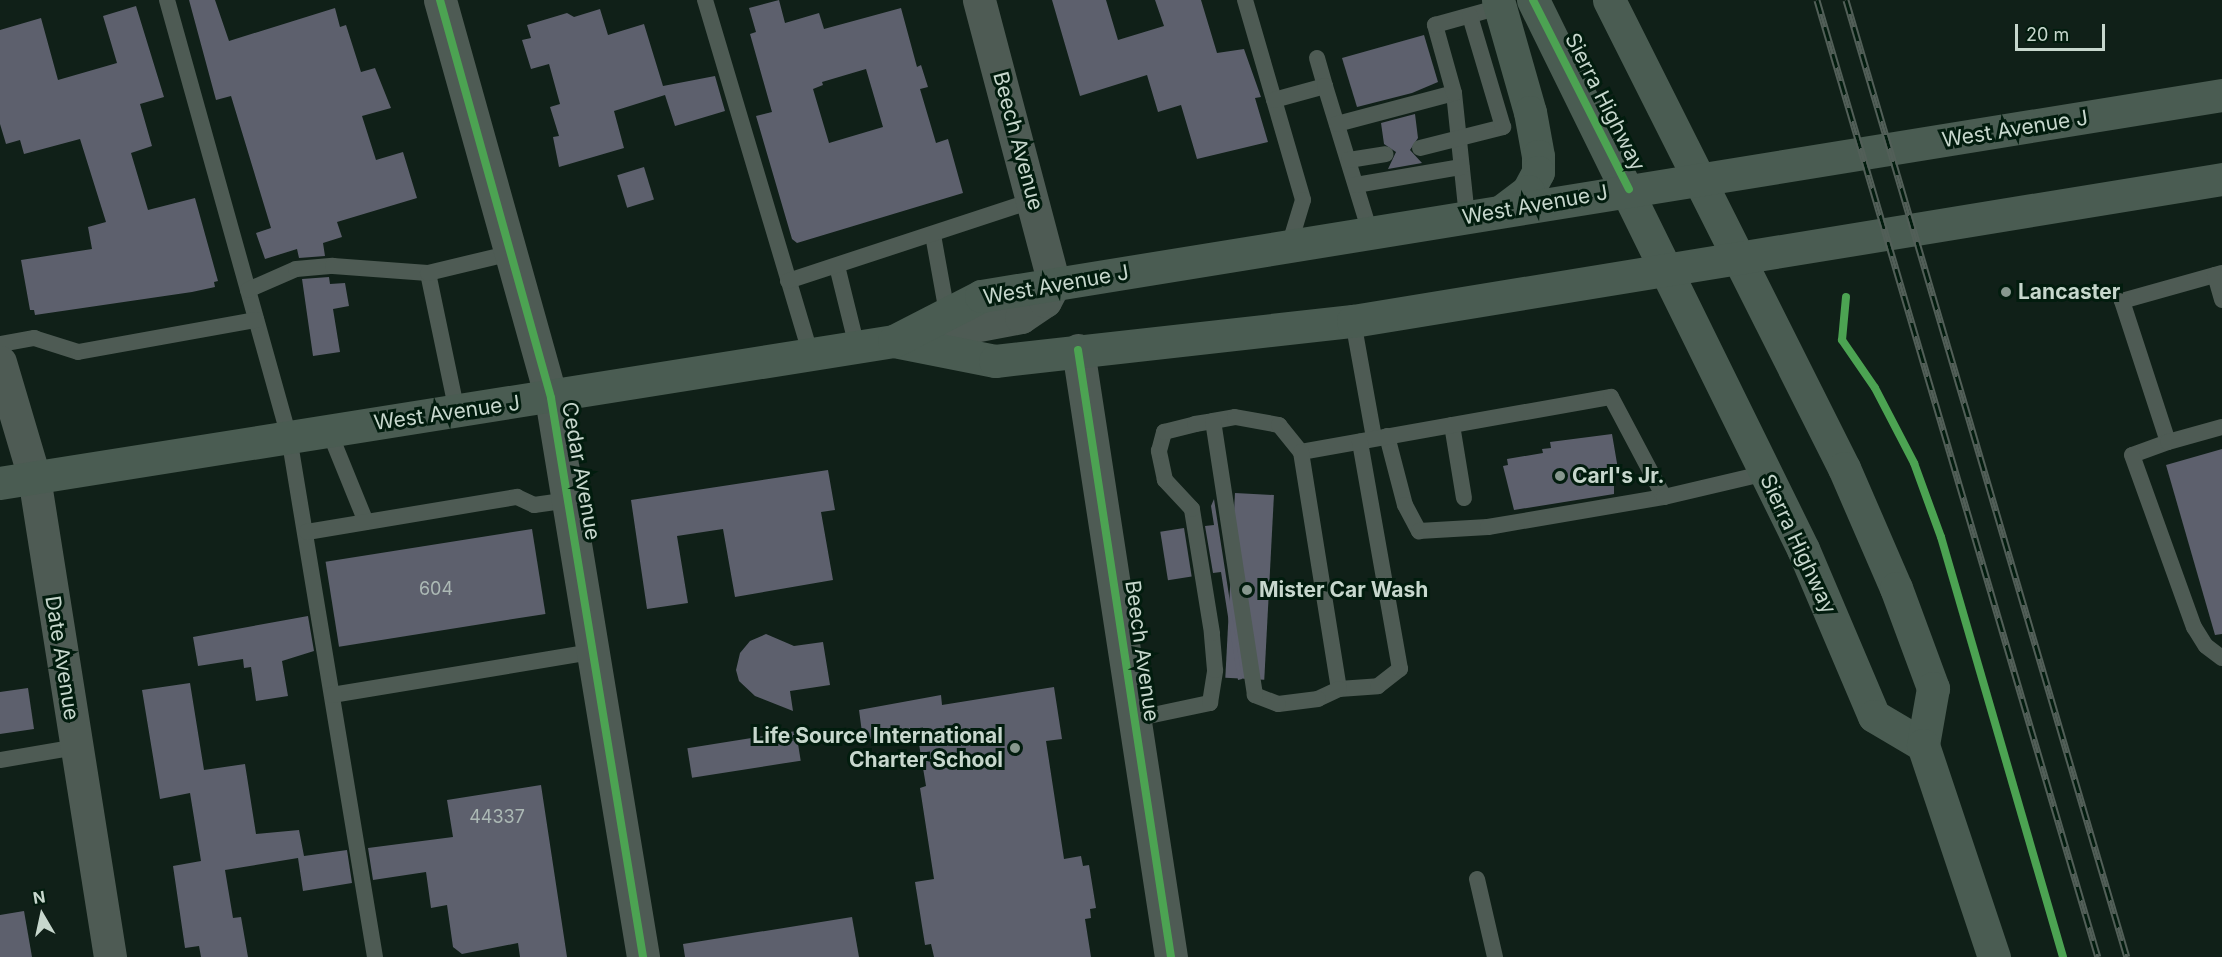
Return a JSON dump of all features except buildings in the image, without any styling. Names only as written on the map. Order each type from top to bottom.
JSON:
[{"type":"main road","name":"Sierra Highway","points":[[1533,0],[1629,189],[1803,549],[1874,716],[1923,746]]},
{"type":"main road","points":[[1609,0],[1844,468],[1915,636],[1933,688],[1923,746],[1994,957]]},
{"type":"main road","points":[[1489,8],[1538,156],[1538,172],[1528,191],[1503,210]]},
{"type":"main road","name":"West Avenue J","points":[[0,483],[551,398],[894,341],[981,296],[1629,189],[2222,95]]},
{"type":"main road","name":"West Avenue J","points":[[894,341],[995,361],[1353,321],[1739,260],[2222,179]]},
{"type":"street","name":"Cedar Avenue","points":[[440,0],[551,398],[643,957]]},
{"type":"street","name":"Beech Avenue","points":[[979,0],[1035,200],[1054,284]]},
{"type":"street","points":[[894,341],[1021,317],[1045,301],[1054,284]]},
{"type":"street","name":"Beech Avenue","points":[[1078,350],[1171,957]]},
{"type":"street","name":"Date Avenue","points":[[1,364],[34,477],[110,957]]},
{"type":"lane","points":[[167,0],[289,437],[307,532],[375,957]]},
{"type":"lane","points":[[705,0],[810,356]]},
{"type":"lane","points":[[1245,0],[1303,200],[1289,246]]},
{"type":"lane","points":[[1420,148],[1458,138],[1503,127],[1489,8],[1436,25],[1454,93],[1458,138],[1461,167],[1467,216]]},
{"type":"lane","points":[[1317,58],[1370,232]]},
{"type":"lane","points":[[1274,100],[1325,86]]},
{"type":"lane","points":[[1337,124],[1454,93]]},
{"type":"lane","points":[[1349,160],[1386,154]]},
{"type":"lane","points":[[1356,185],[1461,167]]},
{"type":"lane","points":[[788,281],[1035,200]]},
{"type":"lane","points":[[933,235],[947,313]]},
{"type":"lane","points":[[248,290],[296,269],[333,266],[428,273],[511,253]]},
{"type":"lane","points":[[837,266],[857,348]]},
{"type":"lane","points":[[428,273],[457,412]]},
{"type":"lane","points":[[2168,442],[2122,301],[2218,274],[2222,300]]},
{"type":"lane","points":[[1,364],[34,338],[78,351],[256,320]]},
{"type":"lane","points":[[1213,421],[1256,695],[1278,704],[1318,699],[1339,689],[1378,686],[1400,669],[1374,438],[1353,321]]},
{"type":"lane","points":[[1301,452],[1611,397],[1664,497]]},
{"type":"lane","points":[[1134,719],[1210,703],[1215,670],[1212,633],[1191,509],[1165,480],[1159,451],[1164,432],[1235,417],[1279,424],[1301,452],[1339,689]]},
{"type":"lane","points":[[1452,425],[1464,498]]},
{"type":"lane","points":[[2222,427],[2132,454],[2194,627],[2206,646],[2222,658]]},
{"type":"lane","points":[[329,431],[366,522]]},
{"type":"lane","points":[[1374,438],[1419,531],[1488,527],[1664,497],[1766,473]]},
{"type":"lane","points":[[307,532],[517,497],[534,505],[568,500]]},
{"type":"lane","points":[[332,695],[593,652]]},
{"type":"lane","points":[[0,760],[76,747]]},
{"type":"lane","points":[[1477,879],[1495,957]]},
{"type":"railway","points":[[1817,0],[2098,957]]},
{"type":"railway","points":[[1846,0],[2127,957]]},
{"type":"cycle path","points":[[440,0],[551,398],[643,957]]},
{"type":"cycle path","points":[[1533,0],[1629,189]]},
{"type":"cycle path","points":[[1846,297],[1842,340],[1875,388],[1914,463],[1941,537],[2063,957]]},
{"type":"cycle path","points":[[1078,350],[1171,957]]},
{"type":"place","name":"Lancaster","points":[[2006,292]]},
{"type":"place","name":"Carl's Jr.","points":[[1560,476]]},
{"type":"place","name":"Mister Car Wash","points":[[1247,590]]},
{"type":"place","name":"Life Source International Charter School","points":[[1015,748]]}]
